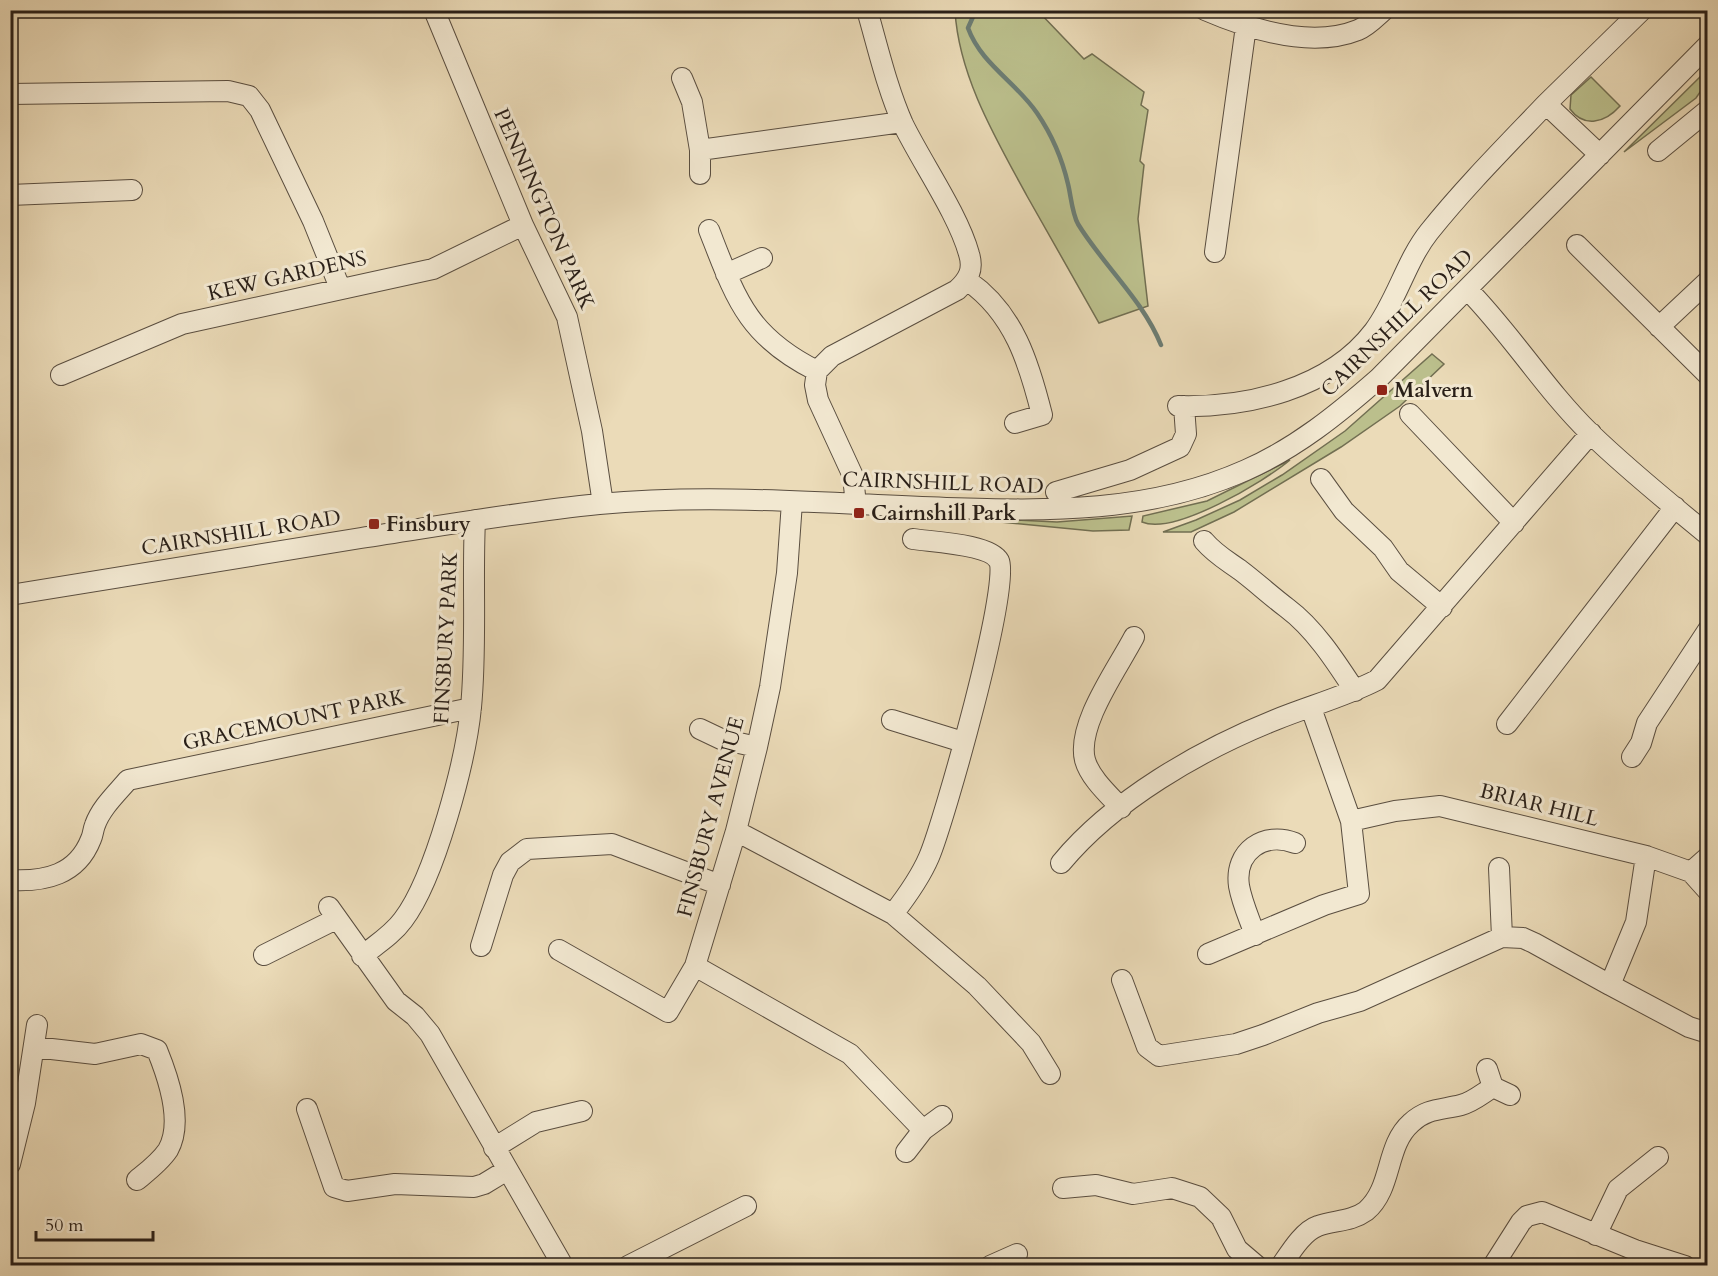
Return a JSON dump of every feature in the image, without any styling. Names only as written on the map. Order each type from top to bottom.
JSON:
[{"type":"street","name":"PENNINGTON PARK","points":[[434,10],[523,225],[567,317],[592,431],[603,504]]},
{"type":"street","points":[[856,504],[853,476],[818,400],[815,385],[817,371],[832,356],[957,290],[968,281],[971,267],[969,255],[957,226],[902,122],[867,10]]},
{"type":"street","points":[[1205,10],[1246,26],[1280,34],[1326,36],[1359,30],[1384,10]]},
{"type":"street","points":[[1056,492],[1130,470],[1180,447],[1186,434],[1181,406],[1221,406],[1261,399],[1331,369],[1356,351],[1375,330],[1428,233],[1545,104],[1642,10]]},
{"type":"street","points":[[1215,252],[1246,26]]},
{"type":"street","name":"CAIRNSHILL ROAD","points":[[10,595],[475,520],[603,504],[723,500],[1067,510],[1128,505],[1210,485],[1279,454],[1324,425],[1379,378],[1707,45]]},
{"type":"street","points":[[682,78],[692,102],[700,150],[700,174]]},
{"type":"street","points":[[10,94],[228,91],[249,96],[260,110],[313,221],[340,288]]},
{"type":"street","points":[[1545,104],[1600,155]]},
{"type":"street","points":[[1658,151],[1707,110]]},
{"type":"street","points":[[700,150],[902,122]]},
{"type":"street","points":[[10,195],[132,190]]},
{"type":"street","name":"KEW GARDENS","points":[[61,375],[182,324],[433,269],[523,225]]},
{"type":"street","points":[[709,230],[745,315],[772,342],[797,362],[817,371]]},
{"type":"street","points":[[1577,245],[1707,375]]},
{"type":"street","points":[[726,274],[762,258]]},
{"type":"street","points":[[968,281],[992,300],[1012,329],[1051,413],[1015,423]]},
{"type":"street","points":[[1659,327],[1707,281]]},
{"type":"street","points":[[1468,290],[1516,342],[1559,399],[1590,434],[1707,536]]},
{"type":"street","points":[[1410,414],[1514,523]]},
{"type":"street","points":[[1061,863],[1080,840],[1166,775],[1233,738],[1276,719],[1355,691],[1377,680],[1590,434]]},
{"type":"street","points":[[1320,479],[1344,511],[1383,548],[1399,571],[1442,607]]},
{"type":"street","name":"FINSBURY AVENUE","points":[[560,950],[668,1012],[695,966],[736,831],[770,687],[780,619],[792,502]]},
{"type":"street","points":[[1507,724],[1675,507]]},
{"type":"street","name":"FINSBURY PARK","points":[[362,956],[392,934],[414,903],[428,872],[454,792],[471,708],[475,520]]},
{"type":"street","points":[[893,914],[915,885],[942,826],[994,621],[1002,572],[999,562],[986,551],[913,539]]},
{"type":"street","points":[[1204,541],[1216,556],[1240,570],[1266,594],[1289,609],[1334,659],[1355,691]]},
{"type":"street","points":[[1632,757],[1641,743],[1647,723],[1707,630]]},
{"type":"street","points":[[1121,808],[1085,760],[1085,740],[1092,714],[1134,637]]},
{"type":"street","name":"GRACEMOUNT PARK","points":[[10,880],[43,880],[70,867],[91,839],[102,812],[128,780],[471,708]]},
{"type":"street","points":[[1208,954],[1324,905],[1359,894],[1351,821],[1311,708]]},
{"type":"street","points":[[892,720],[963,742]]},
{"type":"street","points":[[700,729],[721,739],[756,747]]},
{"type":"street","name":"BRIAR HILL","points":[[1351,821],[1395,811],[1440,806],[1646,856],[1690,872]]},
{"type":"street","points":[[736,831],[893,914],[977,986],[1031,1043],[1050,1074]]},
{"type":"street","points":[[1255,935],[1239,888],[1238,875],[1242,862],[1258,843],[1270,837],[1295,843]]},
{"type":"street","points":[[481,946],[503,875],[510,862],[527,849],[612,844],[720,885]]},
{"type":"street","points":[[1610,984],[1635,922],[1646,856]]},
{"type":"street","points":[[1707,856],[1690,872],[1707,891]]},
{"type":"street","points":[[1499,868],[1502,936]]},
{"type":"street","points":[[264,955],[333,913],[396,1001],[415,1016],[430,1034],[563,1266]]},
{"type":"street","points":[[1122,981],[1147,1047],[1159,1056],[1169,1056],[1236,1044],[1318,1013],[1360,1001],[1502,936],[1523,938],[1534,943],[1689,1027],[1707,1033]]},
{"type":"street","points":[[695,966],[850,1054],[923,1130]]},
{"type":"street","points":[[10,1164],[25,1103],[37,1025]]},
{"type":"street","points":[[34,1047],[95,1054],[141,1044],[158,1050],[173,1109],[175,1127],[168,1150],[137,1180]]},
{"type":"street","points":[[1281,1266],[1316,1226],[1350,1219],[1374,1203],[1383,1190],[1399,1138],[1409,1124],[1424,1113],[1440,1107],[1462,1105],[1497,1084]]},
{"type":"street","points":[[307,1109],[334,1186],[339,1190],[396,1184],[474,1187],[484,1184],[507,1170]]},
{"type":"street","points":[[494,1148],[536,1122],[582,1111]]},
{"type":"street","points":[[906,1152],[923,1130],[942,1116]]},
{"type":"street","points":[[1596,1235],[1618,1189],[1658,1157]]},
{"type":"street","points":[[1063,1188],[1096,1185],[1132,1194],[1172,1188],[1200,1197],[1221,1217],[1237,1249],[1257,1266]]},
{"type":"street","points":[[627,1266],[746,1206]]},
{"type":"street","points":[[1493,1266],[1521,1222],[1534,1213],[1542,1212],[1675,1264]]},
{"type":"street","points":[[990,1266],[1017,1254]]},
{"type":"green space","points":[[955,11],[1038,11],[1084,59],[1092,54],[1144,92],[1141,105],[1148,110],[1140,161],[1144,165],[1138,219],[1148,306],[1099,323],[1015,174],[981,107],[964,60]]},
{"type":"green space","points":[[1707,70],[1707,82],[1696,98],[1624,152]]},
{"type":"green space","points":[[1591,77],[1620,106],[1608,116],[1595,121],[1582,119],[1570,109],[1571,95]]},
{"type":"green space","points":[[1432,354],[1444,364],[1400,406],[1341,447],[1234,512],[1191,532],[1163,532],[1240,500],[1282,475],[1345,431]]},
{"type":"green space","points":[[1290,460],[1241,493],[1196,514],[1157,524],[1142,522],[1143,516],[1207,501]]},
{"type":"green space","points":[[1132,516],[1129,530],[1093,531],[948,517],[1057,522]]},
{"type":"waterway","points":[[976,10],[968,28],[974,41],[990,63],[1029,102],[1042,121],[1063,165],[1078,224],[1144,313],[1161,345]]},
{"type":"place","name":"Malvern","points":[[1382,390]]},
{"type":"place","name":"Cairnshill Park","points":[[859,513]]},
{"type":"place","name":"Finsbury","points":[[374,524]]}]
